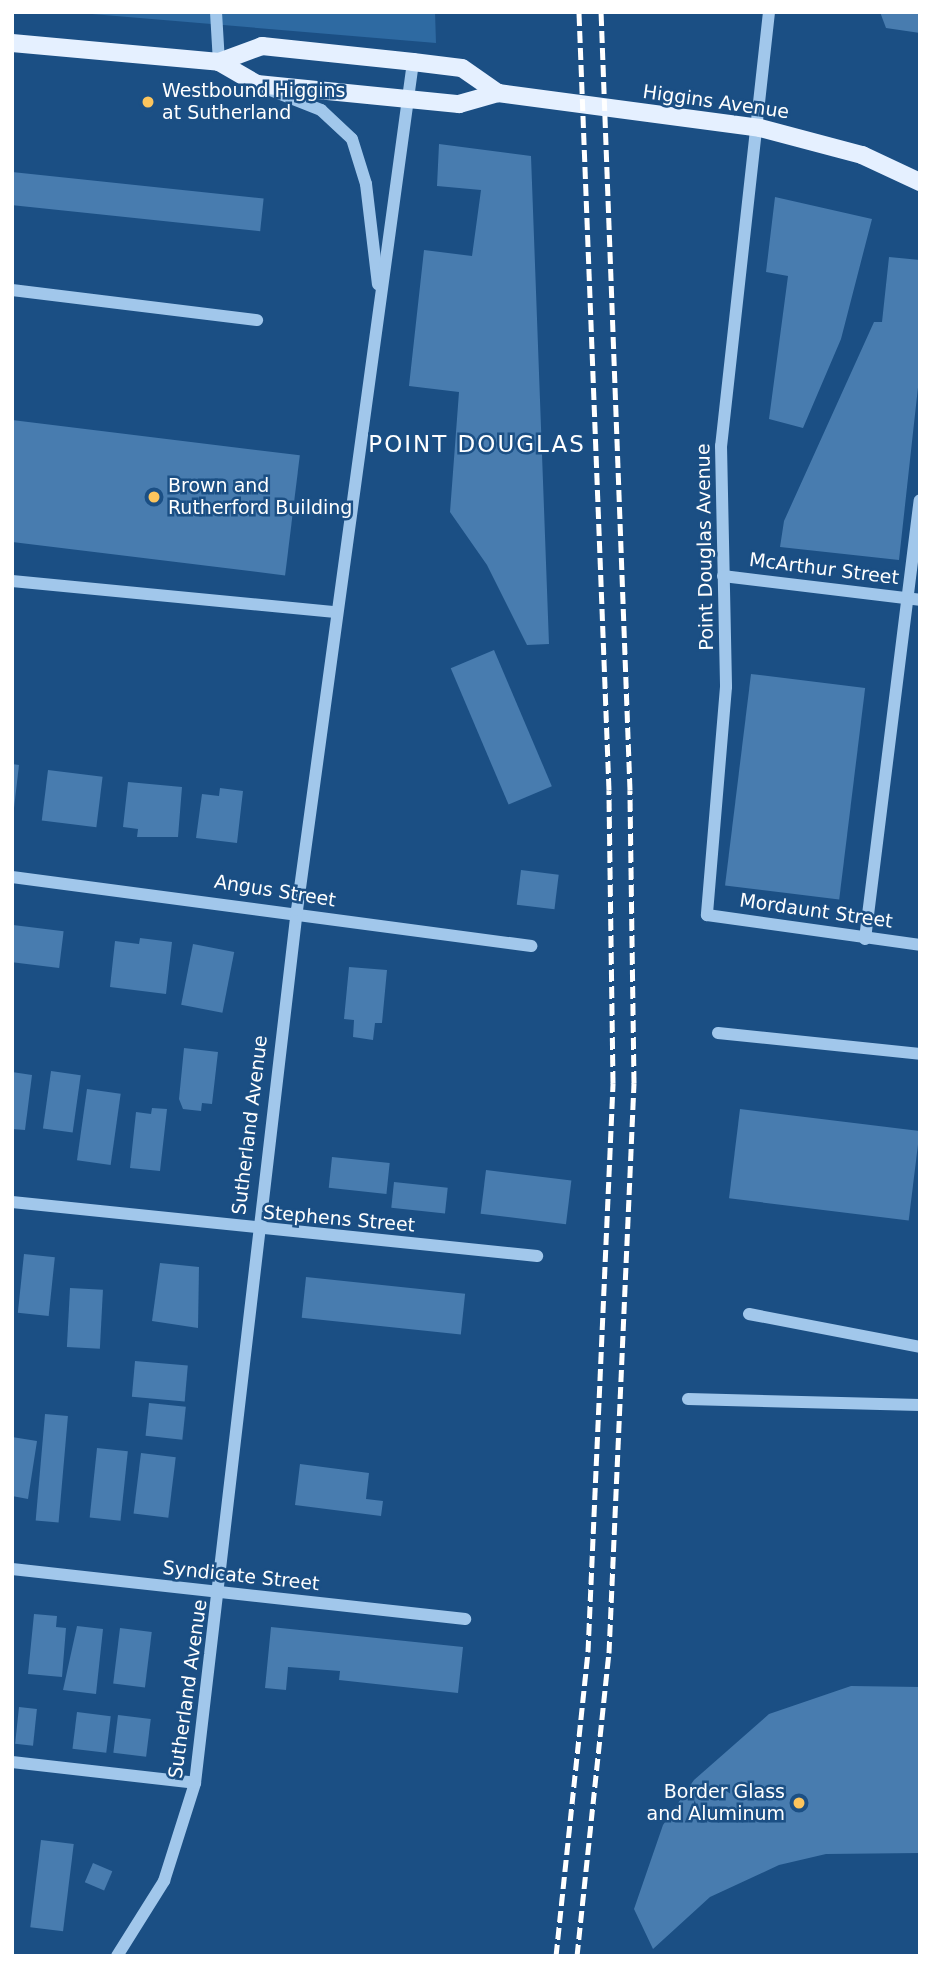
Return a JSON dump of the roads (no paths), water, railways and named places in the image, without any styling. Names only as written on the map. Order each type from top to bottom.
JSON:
[{"type":"main road","name":"Higgins Avenue","points":[[12,43],[219,62],[257,84],[458,104],[498,93],[760,128],[862,155],[920,182]]},
{"type":"main road","name":"Higgins Avenue","points":[[219,62],[262,46],[413,62],[462,68],[498,93]]},
{"type":"street","points":[[216,12],[219,62]]},
{"type":"street","name":"Point Douglas Avenue","points":[[707,915],[726,687],[721,446],[760,128],[769,12]]},
{"type":"street","name":"Sutherland Avenue","points":[[378,284],[390,258],[413,62]]},
{"type":"street","name":"Sutherland Avenue","points":[[117,1956],[164,1881],[195,1783],[220,1593],[256,1230],[378,284],[366,184],[352,139],[321,110],[257,84]]},
{"type":"street","points":[[12,290],[257,320]]},
{"type":"street","points":[[865,939],[915,599],[920,500]]},
{"type":"street","name":"McArthur Street","points":[[723,576],[915,599]]},
{"type":"street","points":[[12,581],[335,612]]},
{"type":"street","name":"Angus Street","points":[[12,877],[297,910],[531,946]]},
{"type":"street","name":"Mordaunt Street","points":[[707,915],[920,945]]},
{"type":"street","points":[[718,1033],[920,1054]]},
{"type":"street","name":"Stephens Street","points":[[12,1202],[256,1230],[537,1256]]},
{"type":"street","points":[[749,1314],[920,1347]]},
{"type":"street","points":[[688,1399],[920,1405]]},
{"type":"street","name":"Syndicate Street","points":[[12,1569],[465,1619]]},
{"type":"street","points":[[12,1762],[195,1783]]},
{"type":"railway","points":[[556,1956],[588,1652],[613,1083],[609,790],[579,12]]},
{"type":"railway","points":[[577,1956],[609,1653],[634,1083],[630,790],[601,12]]},
{"type":"place","name":"Westbound Higgins at Sutherland","points":[[148,102]]},
{"type":"place","name":"Brown and Rutherford Building","points":[[154,497]]},
{"type":"place","name":"Border Glass and Aluminum","points":[[799,1803]]},
{"type":"district","name":"POINT DOUGLAS","points":[[477,444]]}]
